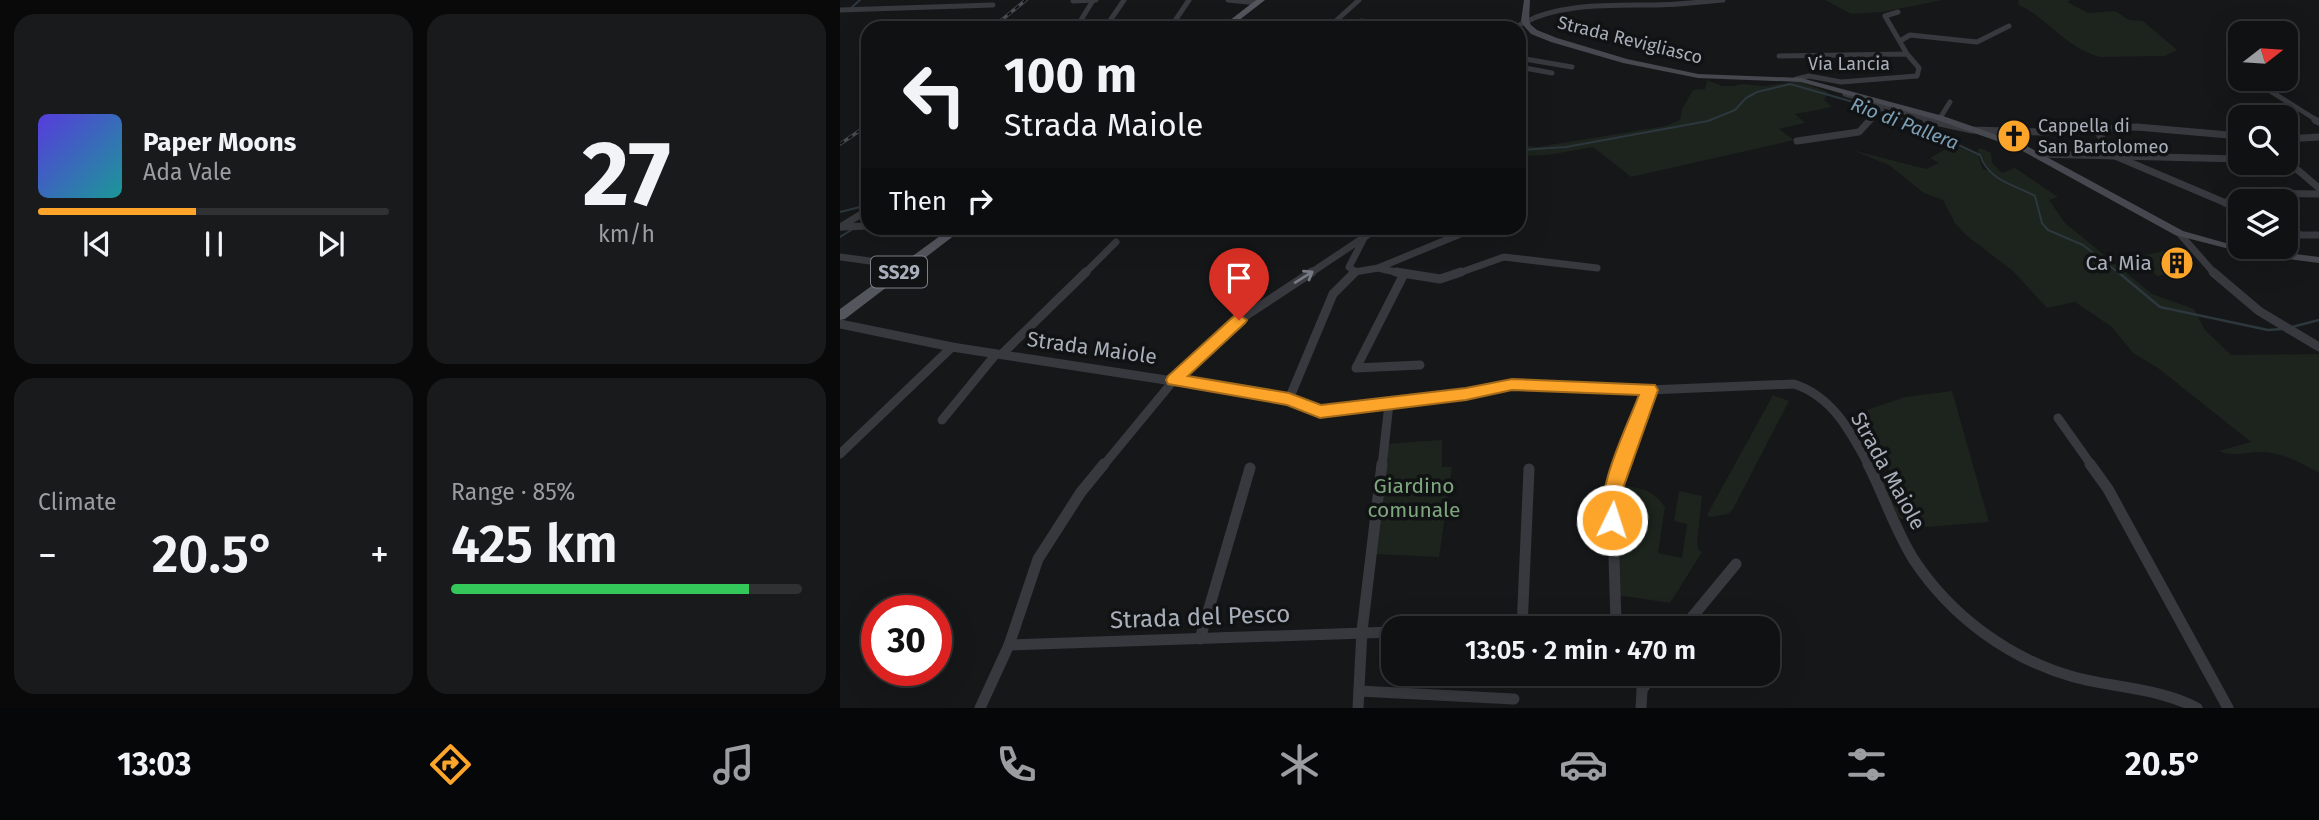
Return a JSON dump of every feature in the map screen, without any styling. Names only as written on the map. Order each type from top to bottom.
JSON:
[{"type":"main road","points":[[1233,21],[1259,1]]},
{"type":"main road","name":"SS29","points":[[840,316],[948,235]]},
{"type":"street","points":[[1110,21],[1124,0]]},
{"type":"street","points":[[1175,21],[1189,0]]},
{"type":"street","points":[[1228,0],[1259,1]]},
{"type":"street","points":[[1336,21],[1359,0]]},
{"type":"street","points":[[1527,0],[1525,21],[1592,4],[1723,0]]},
{"type":"street","points":[[1073,1],[1095,1]]},
{"type":"street","points":[[1081,21],[1095,1]]},
{"type":"street","points":[[842,10],[993,5]]},
{"type":"street","name":"Via Lancia","points":[[1796,79],[1809,76],[1841,82],[1917,76],[1919,68],[1907,54],[1885,16],[1898,12]]},
{"type":"street","name":"Strada Revigliasco","points":[[1526,22],[1541,36],[1670,71],[1731,79],[1796,79],[1984,131],[2035,153],[2179,233],[2249,251],[2319,260]]},
{"type":"street","name":"Via Lancia","points":[[1900,41],[1910,35],[1977,42],[2009,26]]},
{"type":"street","name":"Via Lancia","points":[[1779,56],[1907,54]]},
{"type":"street","points":[[1526,59],[1572,67]]},
{"type":"street","points":[[1526,68],[1552,73]]},
{"type":"street","name":"Strada Revigliasco","points":[[1836,89],[1881,108],[1936,123],[1984,131]]},
{"type":"street","points":[[2270,91],[2319,122]]},
{"type":"street","points":[[1940,118],[1950,102]]},
{"type":"street","points":[[1797,141],[1859,132],[1881,108]]},
{"type":"street","points":[[1984,131],[2137,127],[2228,135]]},
{"type":"street","points":[[2096,130],[2115,156],[2228,204]]},
{"type":"street","points":[[2298,138],[2319,137]]},
{"type":"street","points":[[2035,153],[2228,159]]},
{"type":"street","points":[[2298,170],[2319,188]]},
{"type":"street","points":[[2225,203],[2238,193],[2319,194]]},
{"type":"street","points":[[843,227],[861,215]]},
{"type":"street","points":[[843,227],[861,226]]},
{"type":"street","points":[[2179,233],[2221,282],[2241,300],[2288,331],[2319,347]]},
{"type":"street","points":[[2298,234],[2319,235]]},
{"type":"street","points":[[1289,399],[1333,294],[1355,272],[1378,268],[1458,235]]},
{"type":"street","points":[[1355,272],[1349,267],[1365,236]]},
{"type":"street","points":[[980,708],[1009,645],[1038,559],[1067,509],[1174,380],[1239,320],[1365,236]]},
{"type":"street","points":[[942,420],[999,354],[1116,242]]},
{"type":"street","points":[[840,257],[908,265]]},
{"type":"street","points":[[1378,268],[1440,279],[1504,257],[1597,268]]},
{"type":"street","points":[[1404,274],[1356,368],[1420,365]]},
{"type":"street","name":"Strada Maiole","points":[[840,324],[952,347],[1289,399],[1320,411],[1466,394],[1512,384],[1649,390],[1765,383],[1794,384],[1813,391],[1829,405],[1851,435],[1915,560],[1954,607],[1992,641],[2069,677],[2145,691],[2189,703],[2197,708]]},
{"type":"street","points":[[840,454],[952,347]]},
{"type":"street","points":[[1616,616],[1612,494],[1649,390]]},
{"type":"street","points":[[1358,708],[1362,631],[1389,404]]},
{"type":"street","points":[[2058,418],[2108,489],[2228,708]]},
{"type":"street","points":[[1200,639],[1250,468]]},
{"type":"street","points":[[1523,616],[1529,469]]},
{"type":"street","points":[[1693,616],[1736,564]]},
{"type":"street","name":"Strada del Pesco","points":[[1009,645],[1381,632]]},
{"type":"street","points":[[1641,708],[1642,686]]},
{"type":"street","points":[[1641,691],[1645,686]]},
{"type":"street","points":[[1359,691],[1514,699]]},
{"type":"green space","points":[[1825,0],[1943,0],[1882,12],[1851,14]]},
{"type":"green space","points":[[2018,0],[2071,0],[2067,2],[2088,13],[2115,11],[2129,20],[2143,21],[2177,50],[2165,56],[2100,57],[2077,47],[2019,5]]},
{"type":"green space","points":[[1707,80],[1722,86],[1766,86],[1798,81],[1828,92],[1824,100],[1832,107],[1795,114],[1805,123],[1779,129],[1794,140],[1631,177],[1593,147],[1526,156],[1526,145],[1537,147],[1666,126],[1680,120],[1682,109],[1693,90],[1705,89]]},
{"type":"green space","points":[[1953,145],[1978,155],[1983,170],[1990,170],[1977,151],[1980,148],[1991,153],[1992,163],[2002,173],[2015,168],[2058,197],[2049,200],[2065,223],[2152,294],[2194,309],[2205,330],[2231,355],[2319,354],[2319,473],[2278,454],[2229,454],[2219,451],[2251,442],[2158,368],[2133,353],[2112,327],[2075,302],[2047,308],[2014,272],[1966,235],[1955,223],[1943,200],[1924,193],[1889,165],[1852,150],[1926,169],[1939,163],[1930,158]]},
{"type":"green space","points":[[2176,248],[2185,259],[2164,260],[2175,273],[2157,276],[2138,257]]},
{"type":"green space","points":[[1952,391],[1989,522],[1926,527],[1899,518],[1880,483],[1888,475],[1889,469],[1852,415],[1905,397]]},
{"type":"green space","points":[[1773,395],[1789,401],[1733,509],[1728,514],[1711,517],[1707,515]]},
{"type":"green space","name":"Giardino comunale","points":[[1442,440],[1442,467],[1452,467],[1439,557],[1373,554],[1386,444]]},
{"type":"green space","points":[[1618,484],[1645,490],[1660,501],[1665,507],[1658,553],[1682,558],[1687,524],[1674,521],[1679,491],[1702,496],[1697,543],[1702,552],[1670,603],[1618,595],[1615,494]]},
{"type":"building","name":"Ca' Mia","points":[[2163,259],[2185,259],[2194,269],[2175,272]]},
{"type":"waterway","name":"Rio di Pallera","points":[[851,8],[860,0]]},
{"type":"waterway","name":"Rio di Pallera","points":[[1526,150],[1566,147],[1708,121],[1735,110],[1746,98],[1757,92],[1790,84],[1885,111],[1980,155],[1989,171],[2010,185],[2035,196],[2042,223],[2048,230],[2083,245],[2120,274]]},
{"type":"waterway","name":"Rio di Pallera","points":[[840,212],[861,207]]},
{"type":"waterway","name":"Rio di Pallera","points":[[840,237],[853,229]]},
{"type":"waterway","name":"Rio di Pallera","points":[[2118,272],[2160,307],[2268,330],[2282,329]]},
{"type":"waterway","name":"Rio di Pallera","points":[[2292,327],[2319,320]]},
{"type":"railway","points":[[1000,21],[1026,0]]},
{"type":"railway","points":[[840,144],[861,130]]},
{"type":"place","name":"Cappella di San Bartolomeo","points":[[2014,136]]},
{"type":"place","name":"Ca' Mia","points":[[2177,263]]},
{"type":"route","points":[[1239,320],[1174,380],[1289,399],[1320,411],[1466,394],[1512,384],[1649,390],[1612,494],[1612,520]]}]
